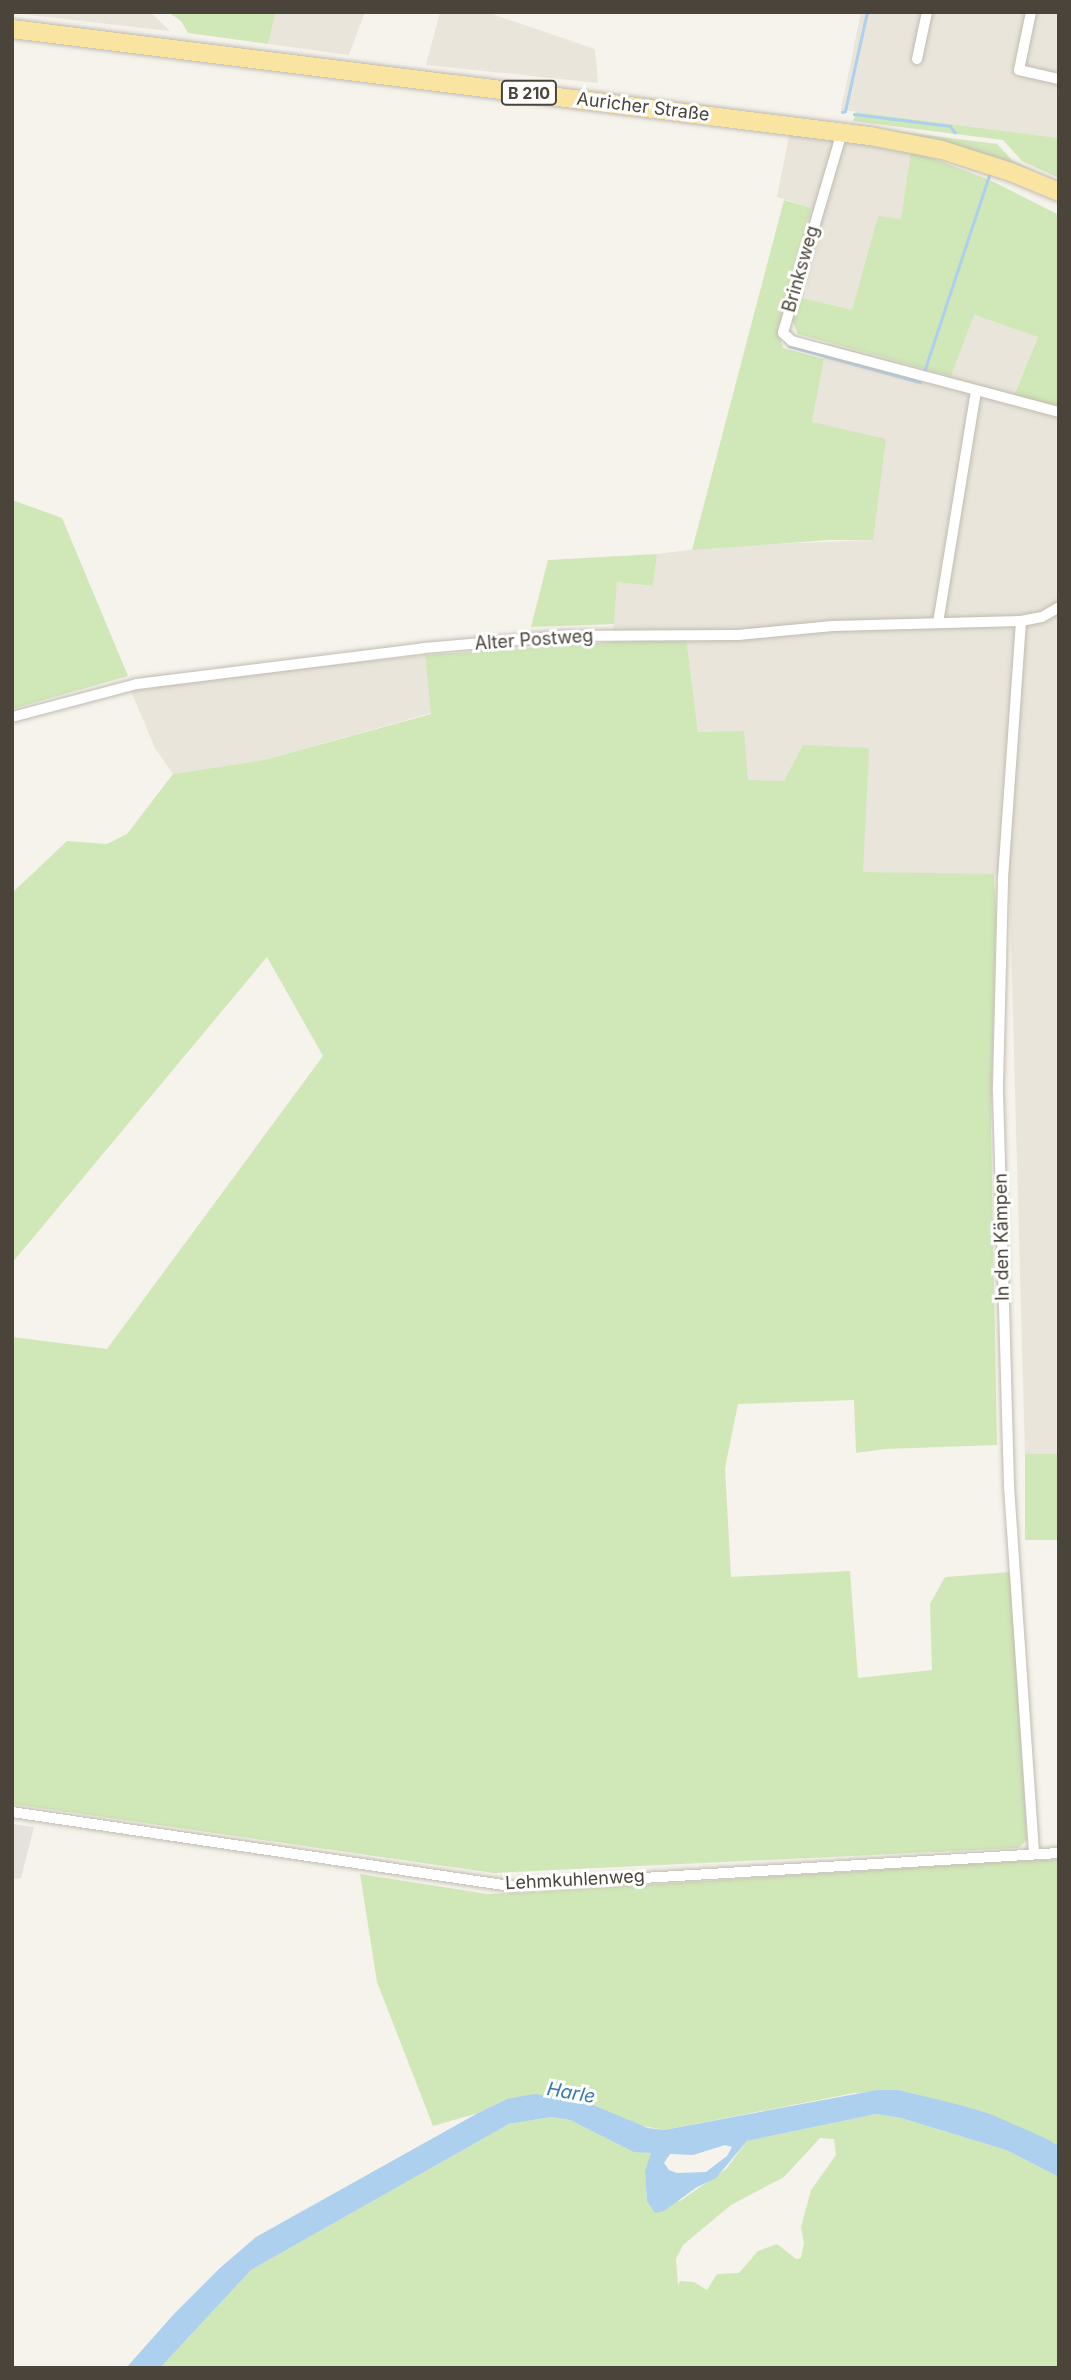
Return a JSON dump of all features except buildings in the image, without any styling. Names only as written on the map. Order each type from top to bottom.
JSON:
[{"type":"main road","name":"Auricher Straße","points":[[12,29],[842,132],[942,150],[1010,172],[1059,192]]},
{"type":"street","points":[[917,59],[927,12]]},
{"type":"street","points":[[1030,13],[1018,70],[1059,79]]},
{"type":"street","name":"Brinksweg","points":[[842,132],[783,333],[792,341],[1059,412]]},
{"type":"street","points":[[938,622],[976,392]]},
{"type":"street","name":"Alter Postweg","points":[[12,717],[137,684],[424,648],[564,636],[738,635],[833,626],[1021,621],[1042,617],[1059,607]]},
{"type":"street","name":"In den Kämpen","points":[[1021,621],[1003,881],[998,1091],[1009,1486],[1034,1853]]},
{"type":"street","name":"Lehmkuhlenweg","points":[[12,1811],[510,1886],[1059,1853]]},
{"type":"shaded area","points":[[12,12],[150,12],[170,31],[12,13]]},
{"type":"shaded area","points":[[276,12],[365,12],[349,55],[268,44]]},
{"type":"shaded area","points":[[440,12],[486,12],[595,49],[598,83],[426,65]]},
{"type":"shaded area","points":[[861,12],[1059,12],[1059,138],[841,110]]},
{"type":"shaded area","points":[[790,131],[911,150],[901,220],[878,217],[852,310],[787,294],[811,208],[777,197]]},
{"type":"shaded area","points":[[973,315],[1038,337],[1014,394],[1059,407],[1059,1454],[1025,1455],[1009,875],[863,872],[785,781],[748,781],[698,732],[686,637],[612,642],[617,582],[653,586],[657,554],[722,546],[873,540],[812,422],[827,343],[951,376]]},
{"type":"shaded area","points":[[425,655],[431,713],[264,760],[173,774],[155,748],[131,691],[221,677]]},
{"type":"shaded area","points":[[12,1824],[34,1827],[21,1878],[12,1879]]},
{"type":"green space","points":[[168,12],[276,12],[268,44],[188,33],[181,21]]},
{"type":"green space","points":[[856,112],[1059,138],[1059,178],[1022,161],[1003,140],[853,121]]},
{"type":"green space","points":[[863,127],[997,144],[1013,161],[1042,176]]},
{"type":"green space","points":[[911,150],[992,181],[1059,215],[1059,407],[1014,395],[1038,337],[974,315],[951,376],[798,334],[791,318],[799,297],[852,310],[878,216],[901,219]]},
{"type":"green space","points":[[784,200],[811,208],[778,329],[783,348],[824,359],[812,422],[886,439],[873,540],[829,540],[692,550]]},
{"type":"green space","points":[[12,500],[62,518],[128,676],[12,709]]},
{"type":"green space","points":[[657,554],[653,586],[617,582],[614,624],[531,627],[548,560]]},
{"type":"green space","points":[[686,637],[698,732],[744,731],[748,780],[784,781],[803,745],[869,748],[863,872],[994,874],[996,914],[991,1131],[997,1445],[885,1449],[856,1453],[854,1400],[738,1404],[725,1468],[731,1577],[850,1571],[858,1678],[932,1670],[930,1604],[945,1577],[1011,1572],[1027,1840],[1018,1848],[494,1873],[12,1804],[12,1337],[107,1349],[323,1056],[267,957],[12,1263],[12,893],[67,841],[107,844],[127,834],[173,774],[264,760],[431,714],[425,655]]},
{"type":"green space","points":[[1025,1454],[1059,1454],[1059,1540],[1025,1540]]},
{"type":"green space","points":[[1059,1860],[1059,2146],[988,2113],[898,2090],[854,2093],[664,2130],[507,2099],[478,2113],[433,2126],[377,1982],[360,1874],[487,1894]]},
{"type":"green space","points":[[876,2114],[901,2118],[1006,2150],[1059,2177],[1059,2368],[160,2368],[251,2270],[509,2124],[551,2117],[570,2120],[634,2151],[652,2153],[645,2171],[647,2201],[680,2201],[726,2169],[747,2141]],"holes":[[[820,2138],[834,2139],[836,2155],[811,2190],[801,2227],[804,2243],[801,2258],[796,2259],[777,2244],[758,2251],[739,2273],[717,2274],[707,2290],[694,2282],[680,2281],[678,2285],[676,2259],[683,2245],[731,2205],[784,2177]]]},
{"type":"water","points":[[877,2090],[898,2090],[988,2113],[1045,2138],[1059,2146],[1059,2177],[1006,2150],[901,2118],[876,2114],[747,2141],[716,2178],[697,2187],[664,2211],[655,2213],[647,2201],[645,2171],[651,2153],[634,2152],[570,2120],[551,2117],[509,2124],[251,2270],[160,2368],[126,2368],[174,2314],[256,2237],[507,2099],[534,2094],[581,2100],[648,2128],[664,2130]],"holes":[[[725,2145],[732,2147],[727,2156],[706,2172],[677,2173],[669,2170],[664,2163],[670,2154],[693,2155]]]},
{"type":"waterway","points":[[842,112],[845,111],[867,12]]},
{"type":"waterway","points":[[854,114],[950,126],[955,132]]},
{"type":"waterway","points":[[924,372],[990,172]]},
{"type":"waterway","points":[[789,346],[920,382]]},
{"type":"water label","name":"Harle","points":[[571,2093]]}]
